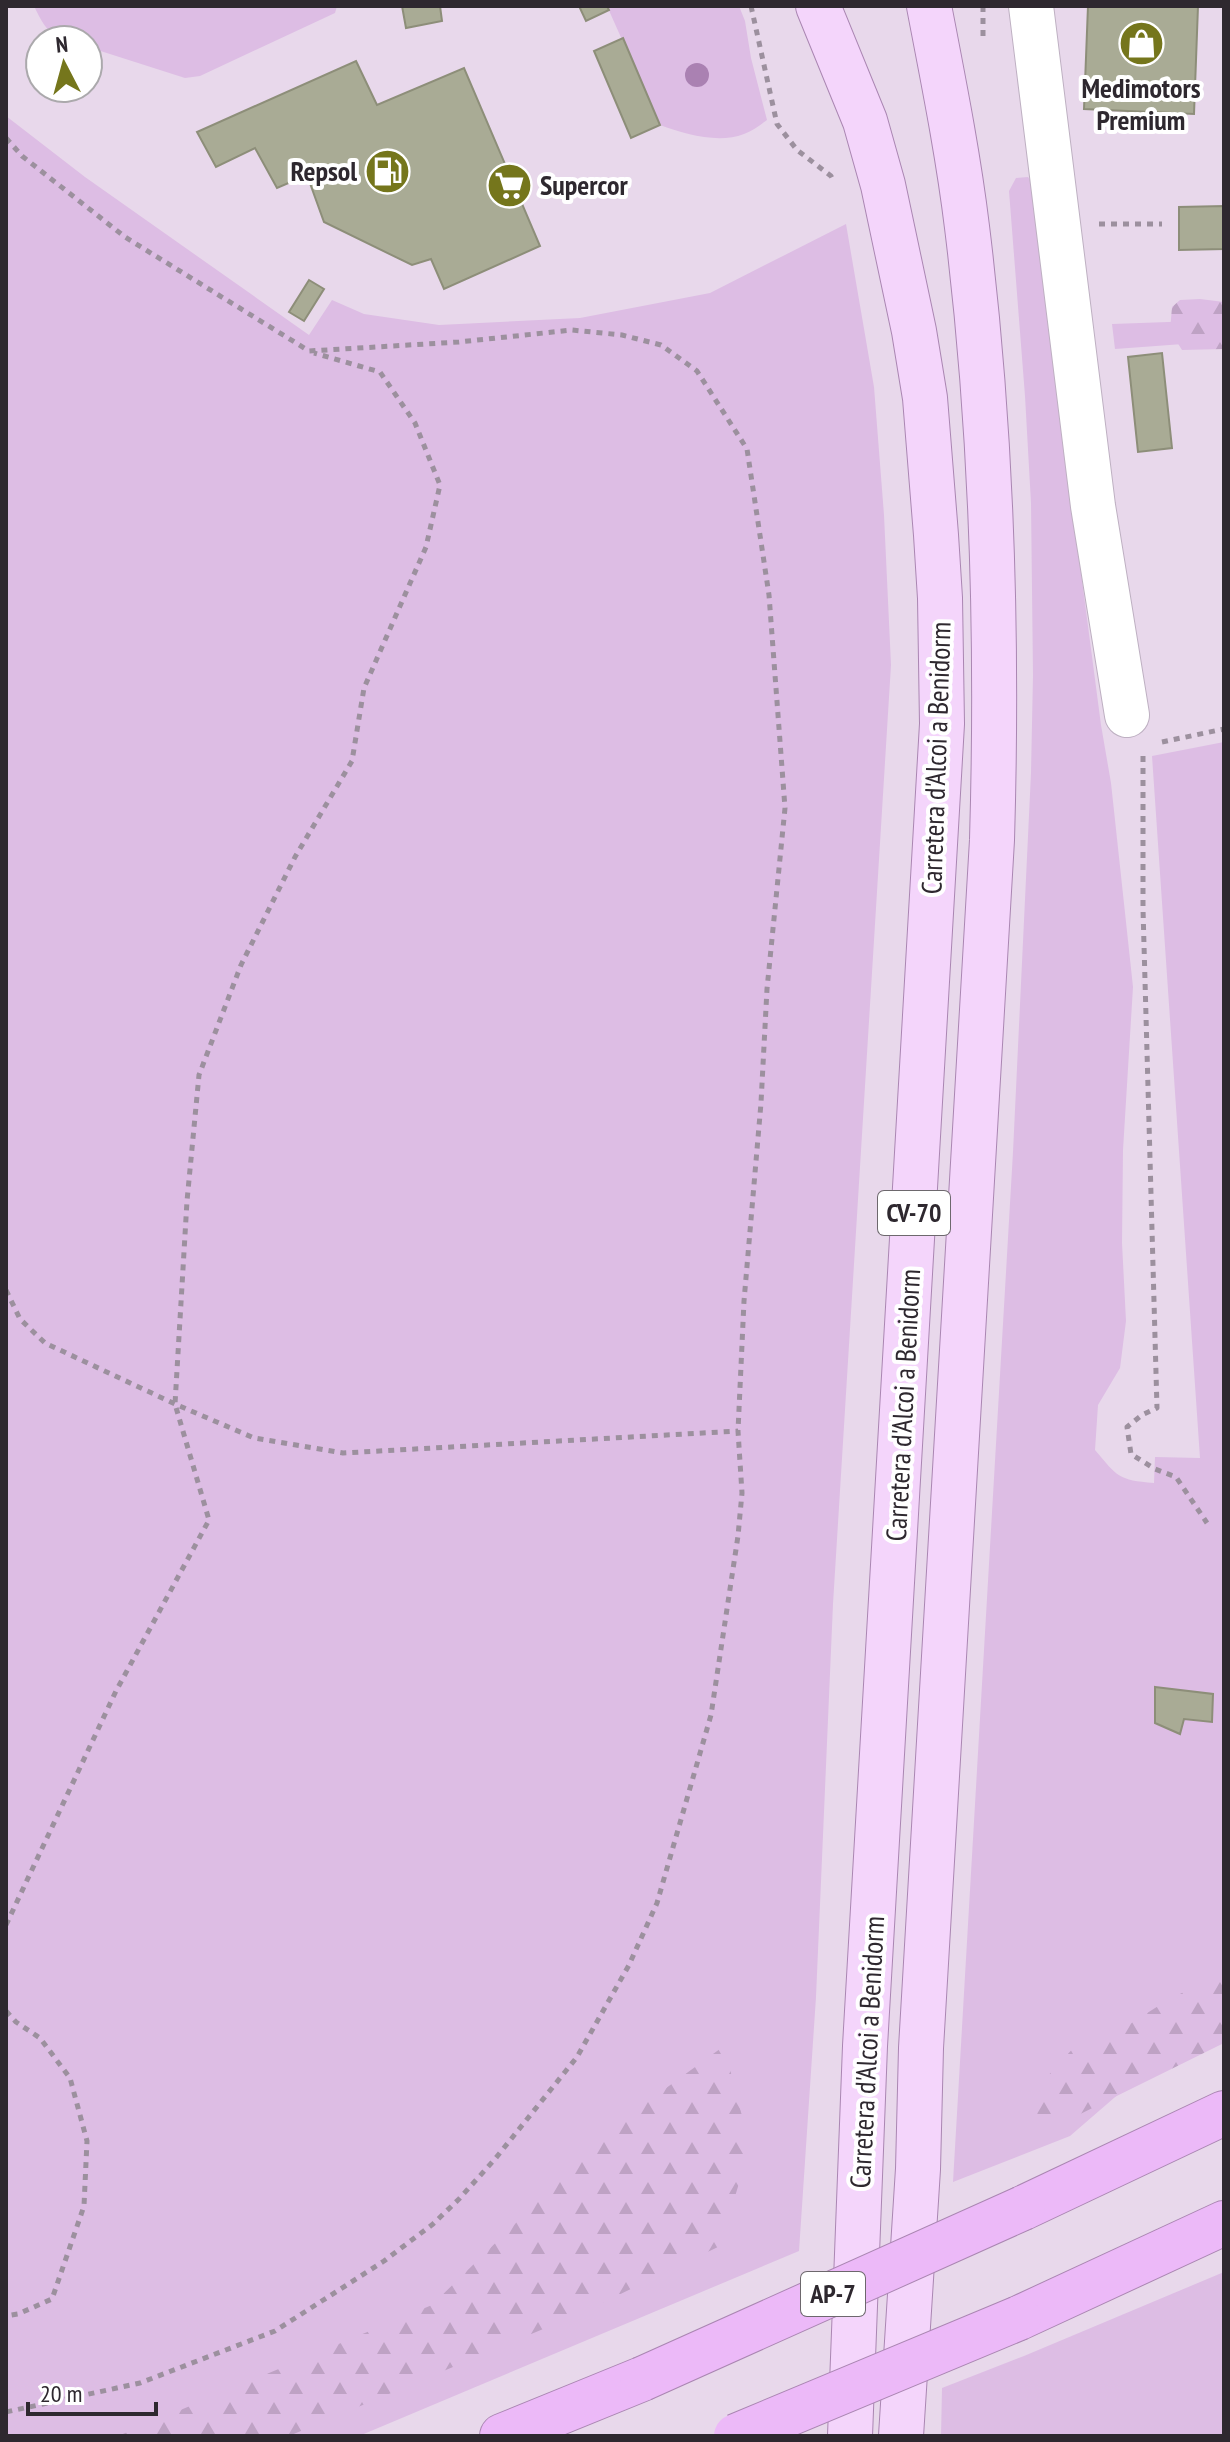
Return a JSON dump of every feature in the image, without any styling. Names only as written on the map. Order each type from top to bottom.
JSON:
[{"type":"highway","name":"AP-7","points":[[502,2436],[642,2379],[1023,2208],[1224,2113]]},
{"type":"highway","points":[[736,2436],[1019,2318],[1224,2223]]},
{"type":"main road","name":"Carretera d'Alcoi a Benidorm","points":[[818,6],[865,121],[883,185],[914,331],[925,398],[936,535],[942,724],[866,2030],[850,2436]]},
{"type":"main road","name":"Carretera d'Alcoi a Benidorm","points":[[901,2436],[992,840],[996,724],[984,419],[969,256],[929,6]]},
{"type":"lane","points":[[1031,6],[1093,506],[1135,730]]},
{"type":"path","points":[[751,6],[777,124],[797,150],[831,176]]},
{"type":"path","points":[[6,138],[22,156],[125,237],[309,351],[380,372],[415,423],[440,485],[426,547],[364,688],[352,761],[295,857],[241,965],[199,1075],[187,1201],[175,1404],[209,1520],[116,1691],[6,1925]]},
{"type":"path","points":[[1058,225],[1162,224]]},
{"type":"path","points":[[6,2412],[140,2383],[275,2331],[384,2261],[433,2224],[495,2159],[577,2057],[629,1965],[657,1903],[711,1715],[738,1536],[742,1493],[738,1431],[744,1301],[767,989],[785,808],[769,595],[747,449],[697,371],[661,345],[622,335],[572,330],[459,342],[309,351]]},
{"type":"path","points":[[1207,1523],[1176,1477],[1155,1469],[1131,1454],[1127,1427],[1157,1408],[1135,730],[1224,729]]},
{"type":"path","points":[[6,1290],[20,1319],[45,1343],[254,1438],[343,1453],[738,1431]]},
{"type":"path","points":[[6,2011],[40,2038],[70,2078],[87,2141],[84,2206],[52,2299],[6,2316]]},
{"type":"green space","points":[[34,6],[337,6],[335,13],[200,76],[185,78],[104,52],[104,24],[44,24]]},
{"type":"green space","points":[[607,6],[739,6],[767,120],[744,134],[723,138],[691,134],[660,125]]},
{"type":"green space","points":[[6,116],[85,177],[309,335],[332,300],[364,314],[439,325],[580,318],[710,293],[846,224],[874,387],[891,665],[833,1604],[816,1997],[799,2251],[359,2436],[6,2436]]},
{"type":"green space","points":[[1028,177],[1038,191],[1073,512],[1111,783],[1133,987],[1123,1150],[1122,1243],[1126,1321],[1120,1368],[1098,1405],[1095,1450],[1120,1476],[1142,1482],[1154,1483],[1155,1457],[1200,1458],[1152,756],[1224,742],[1224,2031],[1129,2085],[1070,2136],[953,2182],[1013,1152],[1031,773],[1031,503],[1009,191],[1016,178]],"holes":[[[1155,1688],[1213,1694],[1212,1722],[1184,1719]]]},
{"type":"green space","points":[[1180,300],[1224,302],[1224,349],[1182,350],[1170,331],[1172,307]]},
{"type":"green space","points":[[1224,320],[1224,341],[1115,349],[1112,324]]},
{"type":"green space","points":[[1224,1959],[1224,2043],[1058,2125],[1036,2113],[1045,2079],[1077,2044],[1122,2029],[1212,1977]]},
{"type":"green space","points":[[724,2046],[750,2147],[720,2246],[579,2314],[289,2436],[118,2436],[432,2305],[618,2123]]},
{"type":"green space","points":[[1224,2272],[1224,2436],[941,2436],[942,2388]]},
{"type":"building","points":[[402,6],[440,6],[442,21],[406,28]]},
{"type":"building","points":[[579,6],[607,6],[609,10],[586,21]]},
{"type":"building","name":"Medimotors Premium","points":[[1088,6],[1198,6],[1194,114],[1084,109]]},
{"type":"building","points":[[623,38],[660,125],[631,138],[594,51]]},
{"type":"building","name":"Repsol","points":[[356,61],[377,105],[464,68],[540,246],[444,289],[431,259],[412,265],[324,222],[307,175],[277,188],[255,148],[216,167],[197,132]]},
{"type":"building","points":[[1224,206],[1224,249],[1179,250],[1179,207]]},
{"type":"building","points":[[309,280],[324,289],[304,321],[289,312]]},
{"type":"building","points":[[1162,353],[1172,448],[1138,452],[1128,357]]},
{"type":"building","points":[[1155,1687],[1213,1694],[1212,1722],[1184,1719],[1180,1734],[1155,1723]]},
{"type":"place","name":"Medimotors Premium","points":[[1141,43]]},
{"type":"place","name":"Repsol","points":[[388,171]]},
{"type":"place","name":"Supercor","points":[[509,185]]}]
